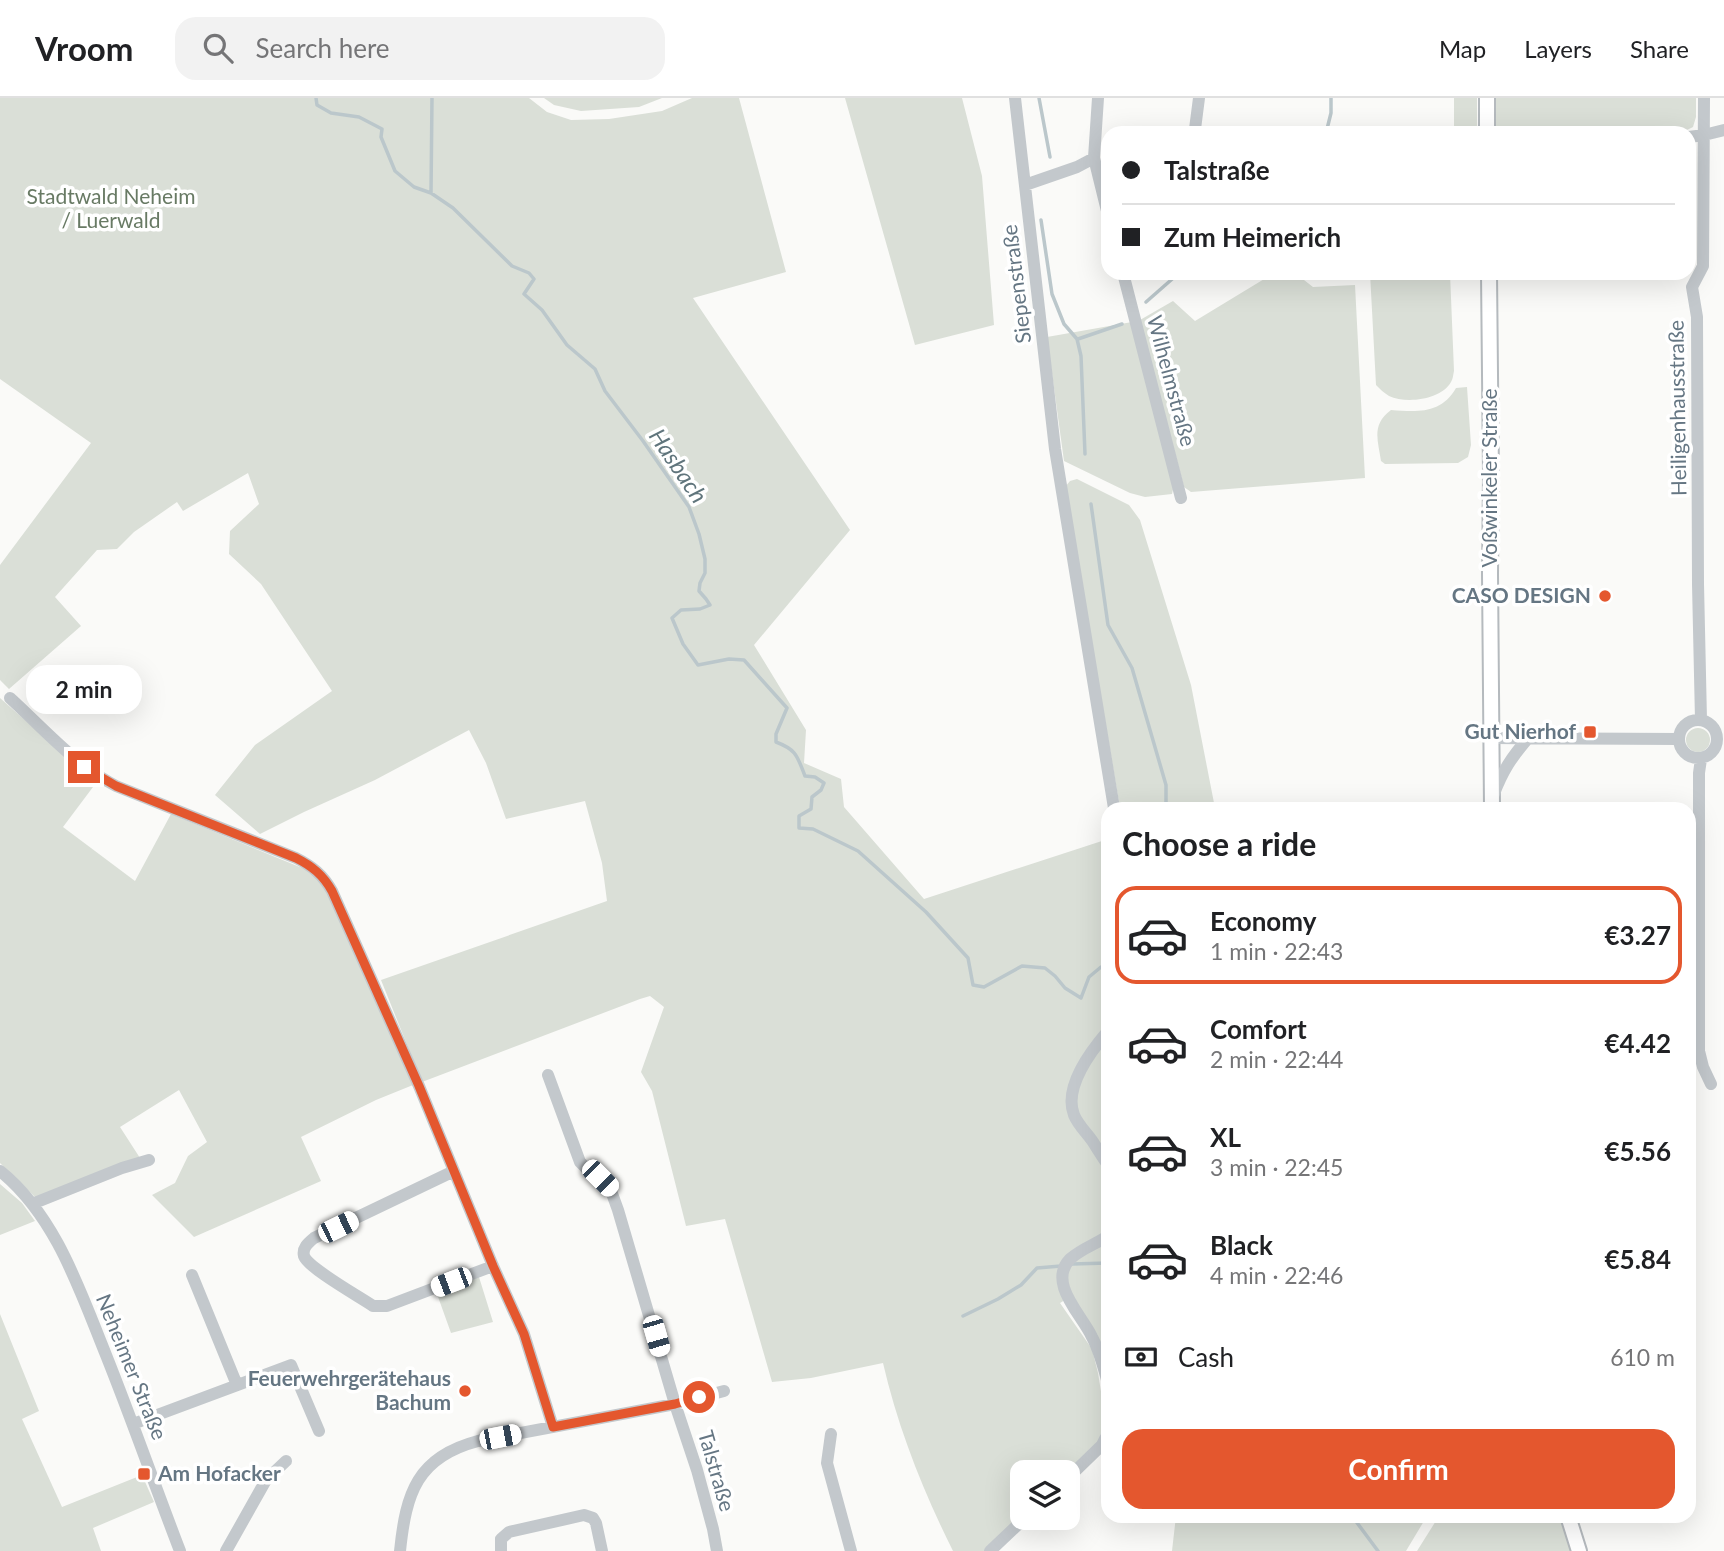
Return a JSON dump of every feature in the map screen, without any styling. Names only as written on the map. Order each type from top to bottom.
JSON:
[{"type":"main road","points":[[1486,98],[1487,126]]},
{"type":"main road","name":"Voßwinkeler Straße","points":[[1489,280],[1492,802]]},
{"type":"main road","points":[[1571,1523],[1579,1551]]},
{"type":"street","name":"Siepenstraße","points":[[1015,98],[1057,465],[1113,802]]},
{"type":"street","points":[[1098,98],[1094,158],[1101,186]]},
{"type":"street","points":[[1196,126],[1199,98]]},
{"type":"street","name":"Heiligenhausstraße","points":[[1696,279],[1703,265],[1704,98]]},
{"type":"street","points":[[1696,136],[1724,130]]},
{"type":"street","points":[[1025,186],[1065,173],[1094,158]]},
{"type":"street","name":"Wilhelmstraße","points":[[1125,280],[1181,498]]},
{"type":"street","name":"Heiligenhausstraße","points":[[1696,280],[1692,287],[1697,317],[1701,720]]},
{"type":"street","points":[[10,698],[84,767],[100,778],[296,858],[312,866],[325,879],[419,1086],[524,1334],[553,1427]]},
{"type":"street","points":[[1701,720],[1720,733],[1714,750],[1701,759],[1685,754],[1679,745],[1682,729],[1690,722],[1701,720]]},
{"type":"street","points":[[1493,802],[1507,763],[1529,737]]},
{"type":"street","points":[[1492,738],[1679,739]]},
{"type":"street","points":[[1701,759],[1699,1051],[1703,1068],[1712,1084]]},
{"type":"street","points":[[1101,1040],[1082,1067],[1072,1100],[1073,1112],[1101,1155]]},
{"type":"street","name":"Talstraße","points":[[548,1075],[580,1162],[610,1188],[618,1210],[697,1469],[717,1551]]},
{"type":"street","points":[[32,1204],[149,1160]]},
{"type":"street","name":"Neheimer Straße","points":[[0,1171],[32,1204],[52,1233],[71,1271],[133,1424],[180,1551]]},
{"type":"street","points":[[454,1171],[314,1238],[304,1249],[304,1255],[312,1266],[373,1306],[380,1307],[493,1266]]},
{"type":"street","points":[[1101,1240],[1069,1260],[1063,1271],[1062,1285],[1097,1346],[1101,1358]]},
{"type":"street","points":[[192,1275],[237,1385]]},
{"type":"street","points":[[133,1424],[291,1365],[319,1431]]},
{"type":"street","points":[[400,1551],[405,1517],[414,1487],[421,1475],[439,1457],[462,1445],[675,1404],[724,1391]]},
{"type":"street","points":[[831,1434],[827,1463],[850,1551]]},
{"type":"street","points":[[1080,1466],[1101,1446]]},
{"type":"street","points":[[226,1551],[266,1480],[286,1461]]},
{"type":"street","points":[[501,1551],[501,1539],[509,1532],[584,1515],[593,1518],[596,1523],[603,1551]]},
{"type":"street","points":[[990,1551],[1012,1530]]},
{"type":"green space","name":"Stadtwald Neheim / Luerwald","points":[[0,98],[529,98],[547,112],[571,120],[609,119],[662,111],[692,98],[739,98],[786,272],[693,298],[850,530],[754,645],[806,730],[804,763],[841,779],[844,807],[924,899],[1101,841],[1101,1348],[1070,1297],[1060,1303],[1092,1349],[1101,1391],[1101,1433],[1099,1442],[1080,1460],[1010,1460],[1010,1528],[986,1551],[953,1551],[912,1459],[883,1363],[811,1378],[772,1382],[725,1219],[686,1226],[652,1091],[641,1072],[664,1007],[650,996],[640,999],[422,1082],[381,980],[607,901],[602,863],[585,801],[506,819],[486,763],[469,730],[375,780],[260,834],[215,795],[255,745],[332,691],[261,584],[229,554],[230,531],[259,504],[248,473],[183,511],[177,502],[134,532],[117,549],[97,550],[55,597],[81,626],[9,689],[0,680],[0,565],[91,443],[0,379]]},
{"type":"green space","points":[[544,98],[662,98],[639,107],[581,111],[554,105]]},
{"type":"green space","points":[[845,98],[962,98],[982,176],[994,325],[915,345]]},
{"type":"green space","points":[[1454,98],[1477,98],[1477,126],[1454,126]]},
{"type":"green space","points":[[1496,98],[1696,98],[1693,126],[1496,126]]},
{"type":"green space","points":[[1262,280],[1304,280],[1313,287],[1355,285],[1365,478],[1191,492],[1184,487],[1140,320],[1173,301],[1195,321]]},
{"type":"green space","points":[[1370,280],[1450,280],[1454,371],[1451,382],[1439,393],[1413,400],[1389,396],[1376,385]]},
{"type":"green space","points":[[1132,322],[1174,485],[1172,494],[1145,497],[1130,493],[1064,461],[1047,337]]},
{"type":"green space","points":[[1467,387],[1471,445],[1468,457],[1458,463],[1385,464],[1381,461],[1378,427],[1391,410],[1428,410],[1443,403],[1456,388]]},
{"type":"green space","points":[[1077,479],[1129,505],[1140,520],[1191,685],[1214,802],[1119,802],[1065,487],[1070,481]]},
{"type":"green space","points":[[0,698],[96,783],[63,827],[135,881],[171,814],[312,872],[330,896],[413,1085],[301,1137],[321,1181],[194,1237],[152,1195],[175,1183],[188,1156],[207,1142],[179,1090],[120,1127],[140,1158],[36,1198],[0,1163]]},
{"type":"green space","points":[[1698,728],[1707,731],[1710,740],[1707,749],[1698,752],[1689,749],[1686,740],[1689,731]]},
{"type":"green space","points":[[0,1184],[22,1203],[35,1221],[0,1235]]},
{"type":"green space","points":[[479,1277],[493,1322],[451,1333],[437,1294]]},
{"type":"green space","points":[[0,1314],[39,1411],[22,1419],[62,1507],[142,1475],[154,1502],[93,1528],[101,1551],[0,1551]]},
{"type":"green space","points":[[1175,1523],[1423,1523],[1406,1551],[1172,1551]]},
{"type":"green space","points":[[1435,1523],[1564,1523],[1572,1551],[1417,1551]]},
{"type":"waterway","name":"Hasbach","points":[[316,98],[317,105],[331,113],[359,117],[382,129],[381,137],[395,171],[414,187],[431,193],[453,208],[512,266],[529,273],[534,279],[524,294],[542,310],[567,345],[595,369],[605,391],[689,507],[705,559],[705,573],[699,591],[710,605],[700,609],[681,610],[672,618],[683,644],[698,665],[729,659],[744,660],[787,708],[776,734],[776,742],[795,754],[805,776],[815,777],[824,783],[821,790],[812,797],[811,809],[799,816],[799,828],[813,829],[858,851],[926,912],[968,958],[973,985],[984,987],[1022,966],[1045,968],[1065,988],[1081,998],[1089,977],[1101,967]]},
{"type":"waterway","points":[[431,193],[432,98]]},
{"type":"waterway","points":[[1039,98],[1050,157]]},
{"type":"waterway","points":[[1328,126],[1331,98]]},
{"type":"waterway","points":[[1041,220],[1052,294],[1064,324],[1077,339],[1081,356],[1085,454]]},
{"type":"waterway","points":[[1146,302],[1171,280]]},
{"type":"waterway","points":[[1078,339],[1122,324]]},
{"type":"waterway","points":[[1091,504],[1108,625],[1132,668],[1166,785],[1166,802]]},
{"type":"waterway","points":[[1072,1264],[1101,1263]]},
{"type":"waterway","points":[[963,1316],[1021,1285],[1037,1268],[1061,1266]]},
{"type":"waterway","name":"Hasbach","points":[[1357,1523],[1378,1551]]},
{"type":"place","name":"CASO DESIGN","points":[[1605,596]]},
{"type":"place","name":"Gut Nierhof","points":[[1590,732]]},
{"type":"place","name":"Feuerwehrgerätehaus Bachum","points":[[465,1391]]},
{"type":"place","name":"Am Hofacker","points":[[144,1474]]},
{"type":"route","points":[[84,767],[116,786],[296,858],[312,866],[325,879],[419,1086],[524,1334],[553,1427],[699,1397]]}]
